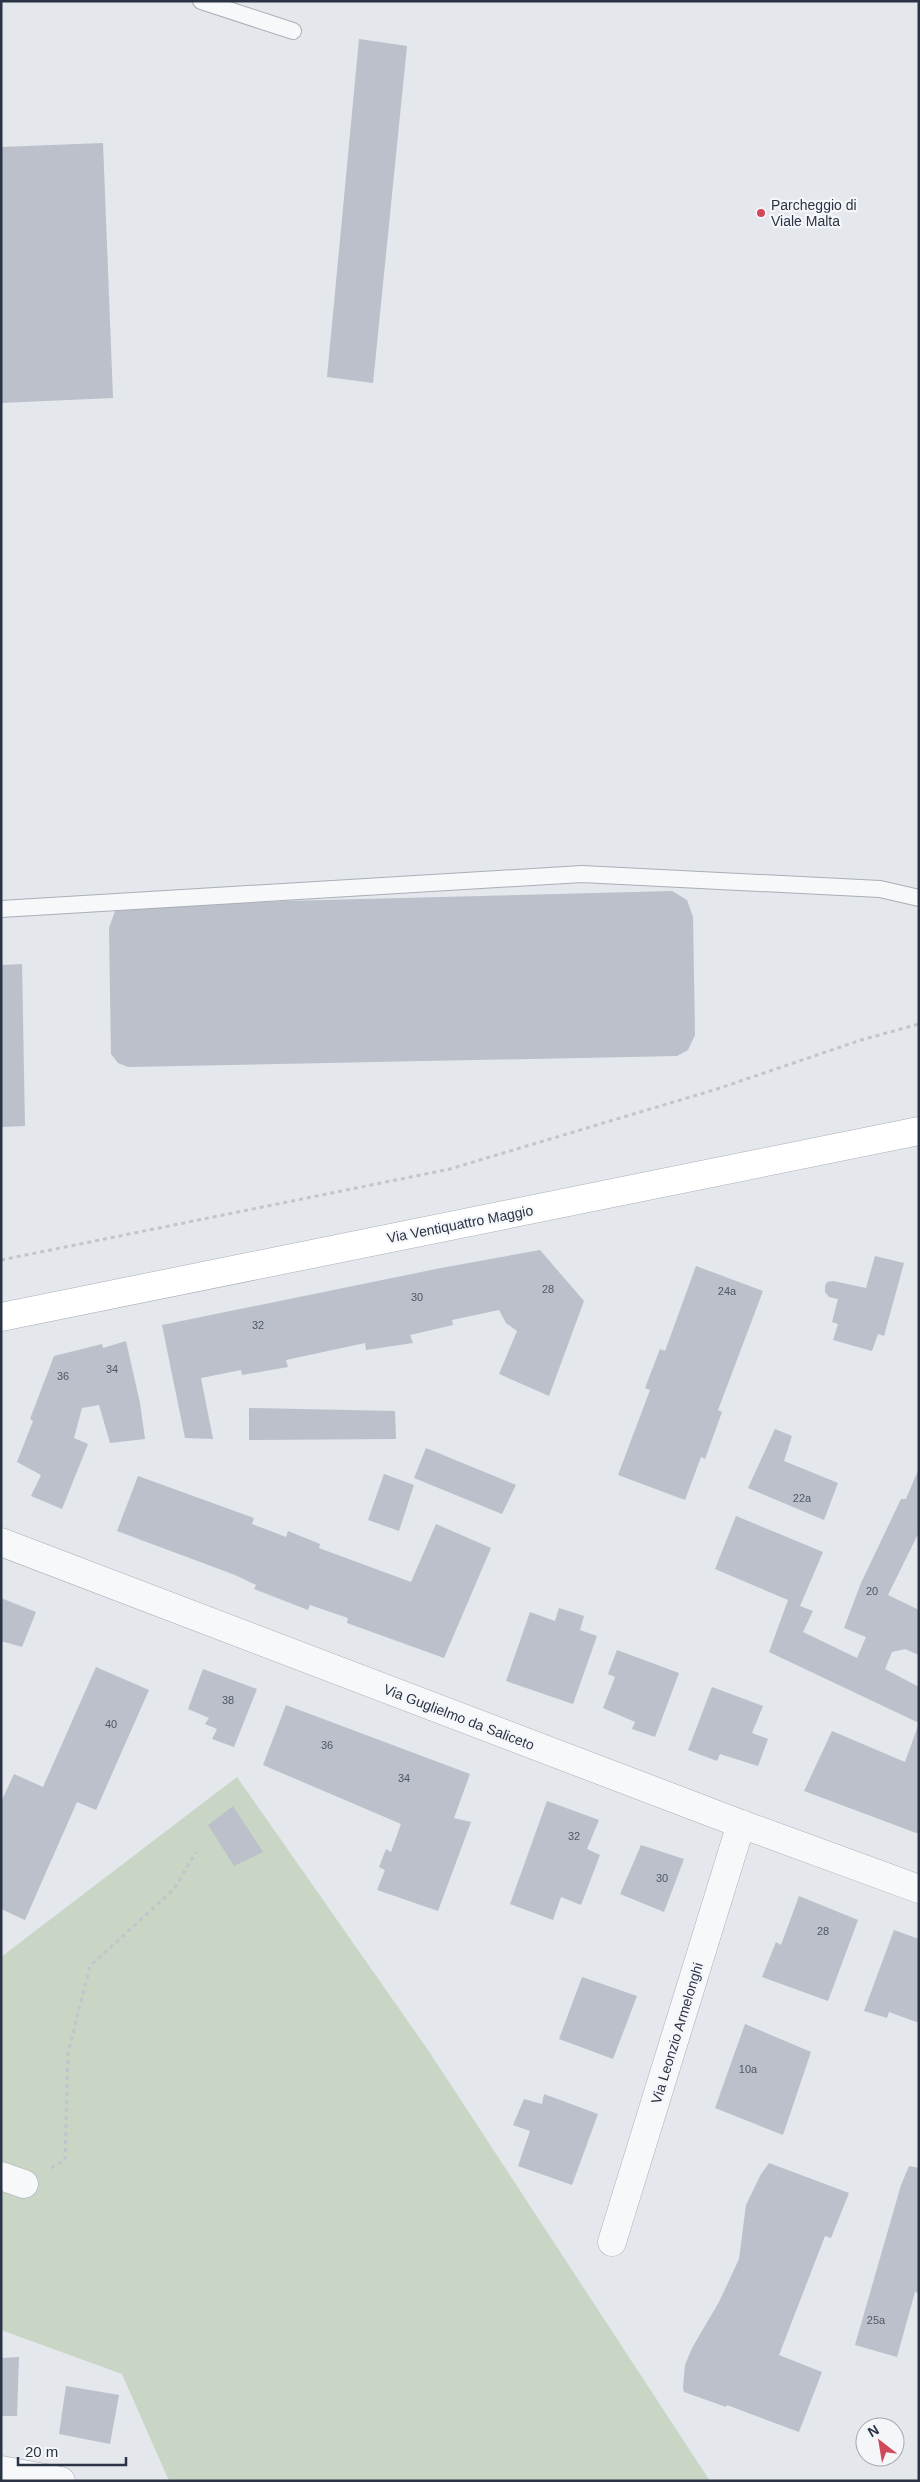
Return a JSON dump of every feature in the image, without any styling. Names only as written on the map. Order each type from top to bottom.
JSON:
[{"type":"main road","name":"Via Ventiquattro Maggio","points":[[1,1317],[919,1131]]},
{"type":"street","name":"Via Guglielmo da Saliceto","points":[[1,1542],[741,1824],[919,1889]]},
{"type":"street","name":"Via Leonzio Armelonghi","points":[[612,2242],[741,1824]]},
{"type":"street","points":[[1,2470],[61,2481]]},
{"type":"lane","points":[[202,1],[293,31]]},
{"type":"lane","points":[[1,909],[582,874],[880,889],[919,898]]},
{"type":"path","points":[[1,1260],[450,1169],[717,1089],[861,1040],[919,1024]]},
{"type":"path","points":[[13,2180],[64,2160],[68,2053],[90,1966],[174,1889],[196,1852]]},
{"type":"green space","points":[[237,1777],[428,2050],[710,2481],[169,2481],[122,2374],[1,2330],[1,1957]]},
{"type":"building","points":[[359,39],[407,46],[373,383],[327,377]]},
{"type":"building","points":[[103,143],[113,398],[1,403],[1,147]]},
{"type":"building","points":[[672,891],[687,900],[693,917],[695,1035],[688,1050],[677,1056],[128,1067],[118,1063],[111,1054],[109,928],[115,911],[129,905]]},
{"type":"building","points":[[22,964],[25,1126],[1,1127],[1,965]]},
{"type":"building","points":[[540,1250],[584,1301],[549,1396],[499,1374],[517,1331],[506,1323],[499,1310],[452,1320],[453,1325],[410,1335],[413,1343],[366,1350],[365,1343],[286,1360],[288,1367],[242,1375],[241,1370],[201,1378],[213,1439],[185,1438],[162,1325],[441,1268]]},
{"type":"building","points":[[875,1256],[904,1263],[884,1336],[878,1334],[872,1351],[833,1340],[838,1324],[832,1322],[838,1299],[829,1297],[825,1292],[825,1286],[827,1282],[833,1281],[866,1288]]},
{"type":"building","points":[[696,1266],[763,1291],[718,1410],[722,1412],[705,1459],[701,1457],[685,1500],[618,1475],[650,1390],[645,1388],[660,1349],[665,1351]]},
{"type":"building","points":[[126,1341],[140,1403],[145,1439],[110,1443],[99,1405],[82,1408],[74,1438],[88,1444],[62,1509],[31,1496],[41,1475],[17,1462],[33,1421],[30,1419],[54,1356],[102,1344],[103,1348]]},
{"type":"building","points":[[249,1408],[395,1411],[396,1439],[249,1440]]},
{"type":"building","points":[[775,1429],[792,1436],[784,1461],[838,1483],[824,1520],[748,1488]]},
{"type":"building","points":[[426,1448],[516,1485],[502,1514],[414,1478]]},
{"type":"building","points":[[919,1468],[919,1532],[888,1595],[919,1610],[919,1655],[905,1649],[892,1652],[885,1669],[919,1687],[919,1723],[769,1652],[788,1600],[715,1569],[736,1516],[823,1552],[800,1606],[813,1611],[803,1632],[857,1658],[866,1637],[844,1628],[861,1583],[901,1499],[906,1499]]},
{"type":"building","points":[[384,1474],[414,1485],[399,1531],[368,1520]]},
{"type":"building","points":[[138,1476],[254,1518],[252,1524],[286,1537],[288,1531],[320,1544],[319,1548],[411,1582],[436,1524],[491,1548],[444,1658],[347,1623],[348,1618],[310,1605],[308,1610],[254,1589],[256,1585],[235,1575],[117,1531]]},
{"type":"building","points":[[1,1598],[36,1612],[22,1647],[1,1641]]},
{"type":"building","points":[[559,1608],[584,1616],[580,1630],[597,1636],[573,1704],[506,1681],[530,1612],[555,1621]]},
{"type":"building","points":[[617,1650],[679,1673],[655,1737],[632,1729],[635,1722],[603,1708],[615,1677],[608,1674]]},
{"type":"building","points":[[96,1667],[149,1690],[96,1810],[77,1802],[25,1920],[1,1909],[1,1802],[14,1774],[43,1787]]},
{"type":"building","points":[[203,1669],[257,1689],[234,1747],[212,1739],[217,1729],[205,1724],[209,1718],[188,1709]]},
{"type":"building","points":[[712,1687],[763,1706],[752,1733],[768,1739],[758,1766],[720,1754],[717,1761],[688,1750]]},
{"type":"building","points":[[286,1705],[470,1774],[454,1818],[471,1822],[438,1911],[377,1890],[385,1870],[379,1867],[386,1849],[391,1852],[401,1824],[263,1765]]},
{"type":"building","points":[[919,1723],[919,1834],[804,1791],[832,1731],[905,1762]]},
{"type":"building","points":[[547,1801],[599,1820],[587,1849],[600,1855],[581,1905],[561,1897],[553,1920],[510,1904]]},
{"type":"building","points":[[233,1806],[263,1852],[234,1866],[208,1825]]},
{"type":"building","points":[[641,1845],[684,1859],[664,1912],[620,1894]]},
{"type":"building","points":[[799,1896],[858,1920],[828,2001],[762,1977],[776,1942],[781,1945]]},
{"type":"building","points":[[894,1930],[919,1939],[919,2023],[889,2012],[887,2018],[864,2011]]},
{"type":"building","points":[[582,1977],[637,1996],[613,2059],[559,2039]]},
{"type":"building","points":[[745,2024],[811,2052],[783,2135],[715,2108]]},
{"type":"building","points":[[544,2094],[598,2114],[572,2185],[518,2166],[530,2131],[513,2125],[524,2099],[542,2104]]},
{"type":"building","points":[[769,2163],[849,2193],[831,2238],[825,2236],[779,2355],[822,2372],[799,2432],[727,2405],[726,2407],[684,2392],[683,2387],[685,2365],[692,2348],[719,2302],[739,2259],[746,2205],[761,2174]]},
{"type":"building","points":[[909,2166],[919,2168],[919,2293],[915,2292],[897,2357],[855,2345],[901,2185]]},
{"type":"building","points":[[19,2357],[17,2416],[1,2416],[1,2358]]},
{"type":"building","points":[[66,2386],[119,2395],[110,2444],[59,2434]]},
{"type":"place","name":"Parcheggio di Viale Malta","points":[[761,213]]}]
